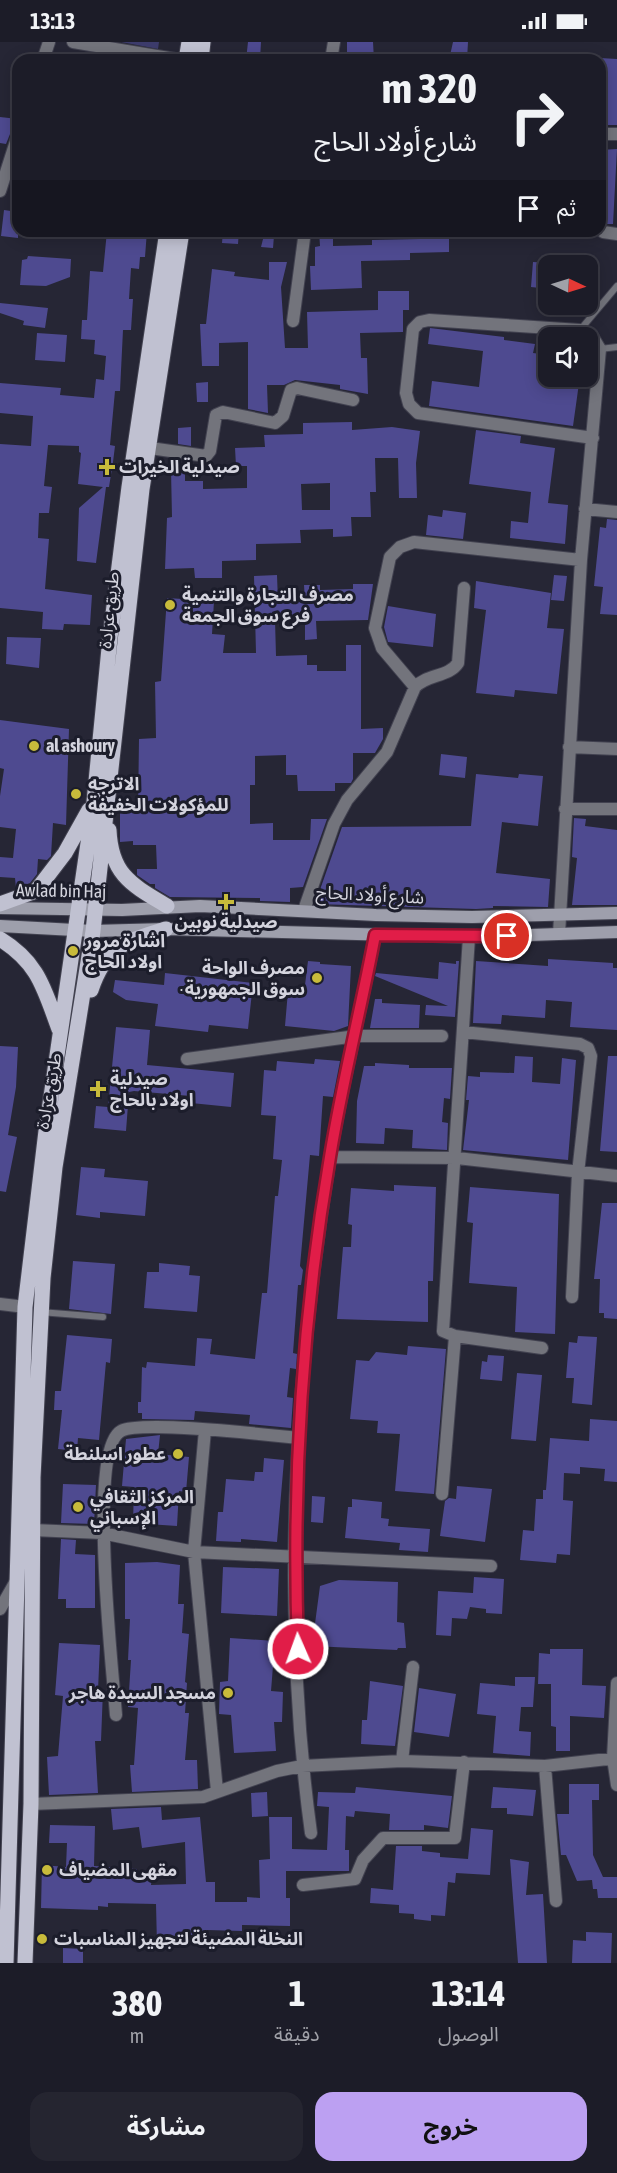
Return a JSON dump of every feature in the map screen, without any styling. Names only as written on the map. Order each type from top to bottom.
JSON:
[{"type":"main road","name":"طريق عرادة","points":[[25,1963],[31,1804],[30,1623],[40,1312],[56,1167],[93,931],[107,662],[129,487],[166,237]]},
{"type":"main road","name":"طريق عرادة","points":[[6,1963],[25,1307],[60,1031],[78,909],[101,803],[181,237]]},
{"type":"main road","points":[[101,803],[121,873],[134,886],[167,906]]},
{"type":"main road","points":[[0,906],[30,894],[48,879],[101,803]]},
{"type":"main road","name":"Awlad bin Haj","points":[[0,906],[122,910]]},
{"type":"main road","name":"شارع أولاد الحاج","points":[[122,910],[167,906],[304,910],[376,915],[617,913]]},
{"type":"main road","points":[[0,926],[93,931],[166,929],[470,937],[617,932]]},
{"type":"main road","points":[[81,1019],[94,980],[103,962],[112,951],[124,942],[166,929]]},
{"type":"main road","points":[[0,939],[29,962],[42,981],[60,1031]]},
{"type":"street","points":[[73,42],[145,54]]},
{"type":"street","points":[[0,191],[5,157]]},
{"type":"street","points":[[293,321],[304,237]]},
{"type":"street","points":[[538,327],[424,320],[416,325],[411,333],[406,393],[409,404],[423,415],[593,438]]},
{"type":"street","points":[[559,934],[558,915],[581,560],[593,438],[600,349],[598,346]]},
{"type":"street","points":[[150,448],[206,456],[210,451],[216,415],[223,412],[275,423],[283,416],[291,390],[297,388],[353,400]]},
{"type":"street","points":[[585,509],[617,512]]},
{"type":"street","points":[[415,687],[382,648],[375,628],[390,557],[400,547],[414,543],[581,560]]},
{"type":"street","points":[[304,910],[334,824],[347,800],[387,752],[415,687],[423,680],[450,671],[458,663],[464,588]]},
{"type":"street","points":[[569,747],[617,749]]},
{"type":"street","points":[[565,809],[617,809]]},
{"type":"street","points":[[311,1833],[302,1766],[295,1555],[299,1438],[314,1271],[330,1156],[375,935]]},
{"type":"street","points":[[470,937],[443,1331],[455,1336],[542,1348]]},
{"type":"street","points":[[463,1032],[580,1044],[588,1048],[591,1056],[578,1173],[572,1297]]},
{"type":"street","points":[[187,1059],[356,1036],[442,1036]]},
{"type":"street","points":[[330,1156],[456,1158],[617,1176]]},
{"type":"street","points":[[0,1304],[25,1307]]},
{"type":"street","points":[[442,1494],[455,1336]]},
{"type":"street","points":[[116,1715],[102,1533],[108,1447],[119,1432],[133,1428],[205,1430],[299,1438]]},
{"type":"street","points":[[205,1430],[194,1552],[217,1791]]},
{"type":"street","points":[[33,1530],[102,1533],[194,1552],[491,1566]]},
{"type":"street","points":[[0,1609],[16,1581]]},
{"type":"street","points":[[402,1761],[413,1668]]},
{"type":"street","points":[[617,1683],[615,1758],[617,1785]]},
{"type":"street","points":[[31,1804],[203,1797],[277,1771],[302,1766],[402,1761],[545,1766],[615,1758]]},
{"type":"street","points":[[303,1886],[355,1879],[363,1860],[383,1838],[454,1838],[464,1762]]},
{"type":"street","points":[[545,1766],[556,1901]]},
{"type":"lane","points":[[583,327],[617,286]]},
{"type":"lane","points":[[600,349],[617,347]]},
{"type":"lane","points":[[40,1312],[103,1317]]},
{"type":"shaded area","points":[[121,42],[159,42],[158,49]]},
{"type":"building","points":[[248,42],[261,42],[260,54],[247,54]]},
{"type":"building","points":[[347,42],[373,42],[374,54],[347,54]]},
{"type":"building","points":[[453,42],[468,42],[467,54],[450,54]]},
{"type":"building","points":[[606,58],[617,59],[617,125],[606,125]]},
{"type":"building","points":[[0,117],[12,118],[12,129],[6,144],[0,143]]},
{"type":"building","points":[[617,149],[613,224],[606,224],[606,150]]},
{"type":"building","points":[[4,210],[12,211],[12,237],[18,238],[1,236]]},
{"type":"building","points":[[106,237],[147,237],[145,257],[140,257],[139,269],[131,268],[129,299],[133,299],[131,330],[123,330],[120,391],[115,391],[110,445],[115,446],[109,487],[106,487],[96,563],[77,561],[79,508],[103,487],[78,484],[81,453],[79,446],[48,445],[44,486],[52,487],[49,513],[39,513],[38,538],[49,539],[45,589],[92,595],[90,625],[64,624],[63,630],[42,629],[43,612],[0,608],[0,444],[31,446],[33,416],[0,413],[0,383],[61,388],[60,395],[94,398],[96,379],[104,380],[106,356],[94,354],[95,340],[81,339],[82,320],[87,320],[90,271],[103,272]]},
{"type":"building","points":[[222,237],[239,237],[238,244],[222,243]]},
{"type":"building","points":[[264,237],[274,237],[273,248],[261,247]]},
{"type":"building","points":[[319,237],[333,237],[333,246],[372,245],[372,240],[449,237],[449,252],[410,253],[410,260],[361,261],[362,288],[311,290],[310,266],[315,266],[315,247],[320,246]]},
{"type":"building","points":[[28,256],[71,259],[70,277],[46,286],[20,285],[22,260],[27,259]]},
{"type":"building","points":[[269,262],[287,262],[281,287],[285,348],[308,348],[307,312],[378,310],[378,291],[409,291],[409,310],[403,310],[403,332],[360,333],[361,358],[367,358],[368,394],[340,389],[340,385],[295,380],[284,385],[267,385],[268,413],[248,409],[248,342],[219,343],[219,366],[202,366],[200,324],[206,324],[212,269],[235,272],[234,276],[269,280]]},
{"type":"building","points":[[533,262],[538,262],[538,288],[531,287]]},
{"type":"building","points":[[0,303],[48,308],[45,328],[23,325],[24,321],[0,313]]},
{"type":"building","points":[[430,328],[504,337],[504,340],[535,344],[533,353],[538,354],[538,387],[578,387],[573,426],[429,406],[432,381],[479,387],[483,351],[428,344]]},
{"type":"building","points":[[37,333],[67,335],[65,362],[35,360]]},
{"type":"building","points":[[208,382],[208,402],[197,402],[196,383]]},
{"type":"building","points":[[352,422],[352,430],[392,427],[420,431],[416,463],[417,498],[399,498],[398,458],[375,458],[376,492],[370,492],[371,517],[351,517],[352,536],[333,537],[333,529],[300,530],[301,543],[256,544],[256,560],[222,561],[222,578],[195,578],[194,568],[165,569],[167,518],[172,517],[171,470],[185,469],[185,481],[203,481],[203,489],[247,488],[247,466],[236,466],[235,448],[265,447],[264,435],[303,434],[303,423]],"holes":[[[330,483],[330,510],[302,510],[301,484]]]},
{"type":"building","points":[[191,427],[191,446],[178,444],[178,428]]},
{"type":"building","points":[[476,430],[521,436],[520,443],[555,448],[548,503],[568,505],[565,544],[510,538],[511,521],[528,523],[531,492],[469,484]]},
{"type":"building","points":[[443,510],[466,513],[463,539],[426,535],[428,515],[442,517]]},
{"type":"building","points":[[607,519],[617,520],[617,615],[600,614],[603,587],[594,586],[600,527],[606,528]]},
{"type":"building","points":[[277,575],[278,602],[305,601],[304,585],[320,585],[320,590],[353,589],[353,584],[373,584],[368,620],[316,621],[317,639],[305,640],[305,619],[275,620],[276,656],[307,655],[307,665],[317,665],[317,671],[346,671],[346,645],[361,645],[361,729],[383,728],[383,739],[375,753],[353,753],[353,779],[351,783],[335,783],[335,791],[298,791],[297,775],[286,775],[286,755],[255,756],[255,785],[250,785],[250,824],[273,823],[273,840],[310,840],[311,819],[327,819],[303,887],[290,888],[290,902],[260,901],[260,898],[170,897],[155,888],[155,884],[150,884],[137,875],[137,869],[157,869],[156,845],[133,845],[133,841],[120,842],[120,812],[138,811],[139,739],[156,738],[155,682],[161,681],[167,598],[214,601],[212,634],[225,635],[223,653],[256,653],[254,576]]},
{"type":"building","points":[[554,575],[567,576],[564,601],[551,600]]},
{"type":"building","points":[[476,581],[551,593],[547,628],[564,629],[557,694],[515,690],[514,697],[476,693],[486,610],[474,608]]},
{"type":"building","points":[[388,606],[436,614],[433,647],[388,642],[384,627]]},
{"type":"building","points":[[7,637],[41,638],[39,668],[6,664]]},
{"type":"building","points":[[0,720],[69,729],[66,825],[53,823],[51,856],[47,860],[38,859],[37,874],[30,883],[16,888],[15,878],[0,877],[0,857],[13,858],[16,829],[0,827],[0,796],[4,769],[0,768]]},
{"type":"building","points":[[441,754],[467,757],[465,778],[439,775]]},
{"type":"building","points":[[476,774],[518,778],[519,774],[543,776],[538,826],[502,822],[496,873],[550,879],[548,907],[493,906],[493,908],[476,909],[315,904],[342,827],[471,826]]},
{"type":"building","points":[[574,818],[586,819],[585,826],[617,830],[617,905],[572,905],[577,858],[572,857]]},
{"type":"building","points":[[548,959],[613,963],[613,968],[617,968],[617,1030],[570,1027],[572,1002],[546,1000],[545,1018],[502,1015],[501,1024],[473,1023],[476,961],[548,966]]},
{"type":"building","points":[[308,961],[351,966],[348,1026],[334,1031],[285,1026],[288,991],[304,993]]},
{"type":"building","points":[[456,961],[459,961],[455,1017],[425,1015],[426,1005],[448,1006],[375,976],[376,973],[438,979],[439,962],[456,964]]},
{"type":"building","points":[[165,973],[253,983],[248,1029],[209,1025],[208,1032],[155,1026],[158,1004],[126,1000],[113,992],[115,980],[164,985]]},
{"type":"building","points":[[375,999],[382,999],[382,1003],[420,1005],[419,1028],[370,1028]]},
{"type":"building","points":[[116,1027],[150,1030],[147,1065],[234,1073],[231,1107],[191,1103],[191,1096],[134,1091],[129,1092],[126,1131],[94,1128],[96,1106],[108,1107]]},
{"type":"building","points":[[0,1046],[18,1047],[16,1087],[8,1135],[17,1137],[6,1192],[0,1191]]},
{"type":"building","points":[[515,1056],[533,1057],[532,1082],[560,1084],[562,1058],[576,1060],[568,1160],[463,1150],[469,1100],[466,1100],[468,1076],[480,1077],[480,1072],[514,1073]]},
{"type":"building","points":[[608,1056],[617,1056],[617,1152],[600,1151]]},
{"type":"building","points":[[315,1059],[340,1061],[333,1097],[323,1096],[319,1156],[310,1155],[300,1266],[303,1270],[301,1285],[298,1285],[293,1353],[297,1354],[296,1369],[290,1368],[287,1397],[293,1398],[291,1428],[249,1424],[250,1415],[195,1411],[194,1420],[142,1419],[142,1413],[138,1413],[138,1402],[141,1402],[142,1367],[146,1368],[147,1362],[195,1366],[197,1338],[212,1339],[210,1354],[255,1359],[262,1293],[267,1293],[275,1196],[278,1196],[282,1160],[273,1159],[276,1116],[261,1115],[264,1070],[276,1071],[277,1061],[314,1064]]},
{"type":"building","points":[[375,1063],[409,1065],[409,1068],[452,1068],[450,1099],[444,1098],[442,1122],[448,1123],[447,1150],[412,1148],[413,1130],[385,1128],[384,1144],[356,1143],[357,1101],[364,1066],[375,1066]]},
{"type":"building","points":[[81,1167],[105,1169],[104,1177],[148,1181],[145,1216],[100,1212],[100,1218],[76,1215]]},
{"type":"building","points":[[394,1185],[436,1187],[433,1281],[428,1281],[428,1322],[337,1319],[343,1247],[351,1247],[352,1225],[348,1224],[351,1188],[394,1191]]},
{"type":"building","points":[[470,1187],[559,1194],[555,1334],[515,1332],[517,1287],[469,1283],[473,1223],[467,1222]]},
{"type":"building","points":[[602,1203],[617,1203],[617,1319],[604,1318],[604,1313],[599,1313],[600,1279],[594,1279]]},
{"type":"building","points":[[73,1261],[115,1264],[111,1314],[69,1309]]},
{"type":"building","points":[[159,1263],[190,1266],[189,1275],[200,1276],[197,1312],[144,1308],[147,1272],[159,1272]]},
{"type":"building","points":[[67,1335],[112,1339],[110,1363],[106,1362],[99,1440],[78,1438],[77,1451],[58,1449],[62,1410],[54,1410],[55,1391],[61,1391]]},
{"type":"building","points":[[578,1336],[597,1337],[592,1405],[572,1403],[574,1378],[566,1378],[569,1342],[577,1343]]},
{"type":"building","points":[[408,1346],[446,1349],[434,1494],[395,1491],[400,1434],[377,1433],[378,1421],[350,1419],[356,1360],[369,1361],[376,1352],[407,1355]]},
{"type":"building","points":[[488,1355],[504,1356],[502,1381],[480,1379],[482,1361],[487,1362]]},
{"type":"building","points":[[517,1373],[542,1375],[536,1441],[511,1439]]},
{"type":"building","points":[[590,1419],[617,1421],[617,1482],[604,1481],[605,1469],[580,1467],[580,1474],[564,1473],[563,1500],[573,1501],[570,1555],[557,1554],[556,1563],[520,1560],[523,1530],[534,1531],[536,1499],[543,1499],[543,1490],[546,1490],[550,1438],[589,1441]]},
{"type":"building","points":[[160,1435],[158,1454],[189,1457],[186,1492],[179,1491],[177,1526],[133,1523],[134,1487],[122,1486],[126,1439]]},
{"type":"building","points":[[264,1458],[284,1460],[277,1542],[241,1539],[241,1542],[216,1541],[218,1512],[223,1512],[226,1479],[254,1481],[255,1472],[263,1472]]},
{"type":"building","name":"المركز الثقافي الإسباني","points":[[63,1484],[96,1485],[94,1524],[61,1523]]},
{"type":"building","points":[[457,1486],[492,1489],[485,1542],[440,1536],[445,1501],[449,1498],[456,1499]]},
{"type":"building","points":[[312,1496],[325,1497],[323,1523],[311,1522]]},
{"type":"building","points":[[352,1499],[382,1502],[381,1518],[389,1519],[388,1526],[430,1529],[428,1552],[399,1550],[400,1543],[345,1538],[348,1507],[352,1507]]},
{"type":"building","points":[[61,1539],[76,1540],[75,1554],[95,1555],[95,1608],[66,1608],[66,1599],[58,1599]]},
{"type":"building","points":[[157,1562],[180,1565],[178,1604],[184,1604],[182,1633],[189,1634],[185,1713],[189,1713],[185,1760],[197,1760],[198,1789],[132,1792],[130,1765],[134,1765],[138,1708],[128,1707],[131,1660],[128,1660],[130,1619],[125,1619],[125,1563]]},
{"type":"building","points":[[223,1567],[279,1569],[277,1616],[221,1613]]},
{"type":"building","points":[[474,1577],[504,1579],[502,1614],[486,1613],[486,1609],[470,1607],[467,1619],[452,1618],[451,1636],[436,1635],[438,1591],[473,1593]]},
{"type":"building","points":[[339,1580],[398,1582],[397,1622],[404,1623],[406,1648],[397,1650],[312,1646],[320,1586]]},
{"type":"building","points":[[230,1638],[275,1641],[271,1691],[283,1692],[282,1722],[274,1722],[276,1751],[234,1753],[231,1715],[219,1714],[220,1682],[228,1681]]},
{"type":"building","points":[[59,1643],[100,1645],[98,1690],[103,1690],[101,1741],[95,1741],[98,1793],[49,1795],[47,1757],[58,1756],[63,1696],[55,1695]]},
{"type":"building","points":[[550,1649],[583,1649],[582,1685],[606,1686],[604,1718],[570,1716],[570,1751],[556,1751],[556,1727],[551,1726],[551,1684],[538,1684],[539,1653],[550,1654]]},
{"type":"building","points":[[515,1677],[535,1677],[533,1707],[521,1707],[519,1731],[531,1732],[530,1756],[493,1753],[496,1716],[477,1714],[480,1683],[515,1686]]},
{"type":"building","points":[[370,1681],[403,1686],[395,1746],[361,1744],[362,1720],[367,1720]]},
{"type":"building","points":[[419,1688],[456,1694],[449,1737],[414,1732]]},
{"type":"building","points":[[569,1784],[599,1784],[599,1800],[592,1800],[593,1855],[603,1877],[617,1877],[617,1898],[598,1898],[597,1889],[593,1889],[592,1880],[577,1881],[566,1855],[561,1855],[557,1814],[569,1814]]},
{"type":"building","points":[[356,1787],[452,1796],[448,1828],[424,1825],[424,1830],[389,1830],[390,1814],[355,1811],[354,1817],[346,1816],[345,1850],[349,1850],[349,1871],[286,1871],[286,1898],[290,1898],[290,1926],[242,1925],[242,1931],[207,1930],[207,1935],[186,1935],[186,1941],[178,1941],[178,1945],[157,1945],[156,1904],[108,1903],[108,1907],[98,1906],[98,1910],[41,1908],[42,1865],[66,1867],[67,1843],[49,1843],[50,1825],[95,1826],[94,1866],[137,1869],[137,1876],[152,1877],[151,1885],[186,1884],[185,1842],[142,1848],[139,1827],[113,1830],[111,1809],[161,1807],[162,1820],[200,1817],[206,1882],[215,1882],[215,1902],[247,1902],[247,1897],[260,1898],[259,1860],[270,1859],[269,1817],[292,1817],[292,1849],[327,1850],[329,1807],[317,1806],[318,1792],[355,1793]]},
{"type":"building","points":[[493,1787],[536,1790],[533,1816],[507,1814],[507,1808],[491,1808]]},
{"type":"building","points":[[267,1792],[268,1816],[252,1817],[251,1793]]},
{"type":"building","points":[[471,1828],[493,1830],[490,1875],[456,1873],[455,1883],[448,1882],[445,1916],[431,1915],[431,1921],[414,1919],[414,1914],[399,1913],[399,1905],[370,1903],[371,1888],[393,1890],[396,1846],[422,1846],[422,1851],[440,1853],[440,1857],[468,1859]]},
{"type":"building","points":[[510,1859],[529,1862],[526,1895],[543,1894],[547,1963],[518,1963]]},
{"type":"building","points":[[586,1932],[612,1933],[611,1963],[572,1963],[573,1940],[586,1941]]},
{"type":"building","points":[[63,1948],[83,1949],[83,1963],[63,1963]]},
{"type":"place","name":"صيدلية الخيرات","points":[[107,467]]},
{"type":"place","name":"مصرف التجارة والتنمية فرع سوق الجمعة","points":[[170,605]]},
{"type":"place","name":"al ashoury","points":[[34,746]]},
{"type":"place","name":"الاترجه للمؤكولات الخفيفة","points":[[76,794]]},
{"type":"place","name":"صيدلية نوبين","points":[[226,902]]},
{"type":"place","name":"اشارة مرور اولاد الحاج","points":[[73,951]]},
{"type":"place","name":"مصرف الواحة -سوق الجمهورية","points":[[317,978]]},
{"type":"place","name":"صيدلية اولاد بالحاج","points":[[98,1089]]},
{"type":"place","name":"عطور اسلنطة","points":[[178,1454]]},
{"type":"place","name":"المركز الثقافي الإسباني","points":[[78,1507]]},
{"type":"place","name":"مسجد السيدة هاجر","points":[[228,1693]]},
{"type":"place","name":"مقهى المضياف","points":[[47,1870]]},
{"type":"place","name":"النخلة المضيئة لتجهيز المناسبات","points":[[42,1939]]},
{"type":"route","points":[[298,1649],[295,1555],[299,1438],[314,1271],[330,1156],[375,935],[507,936]]}]
